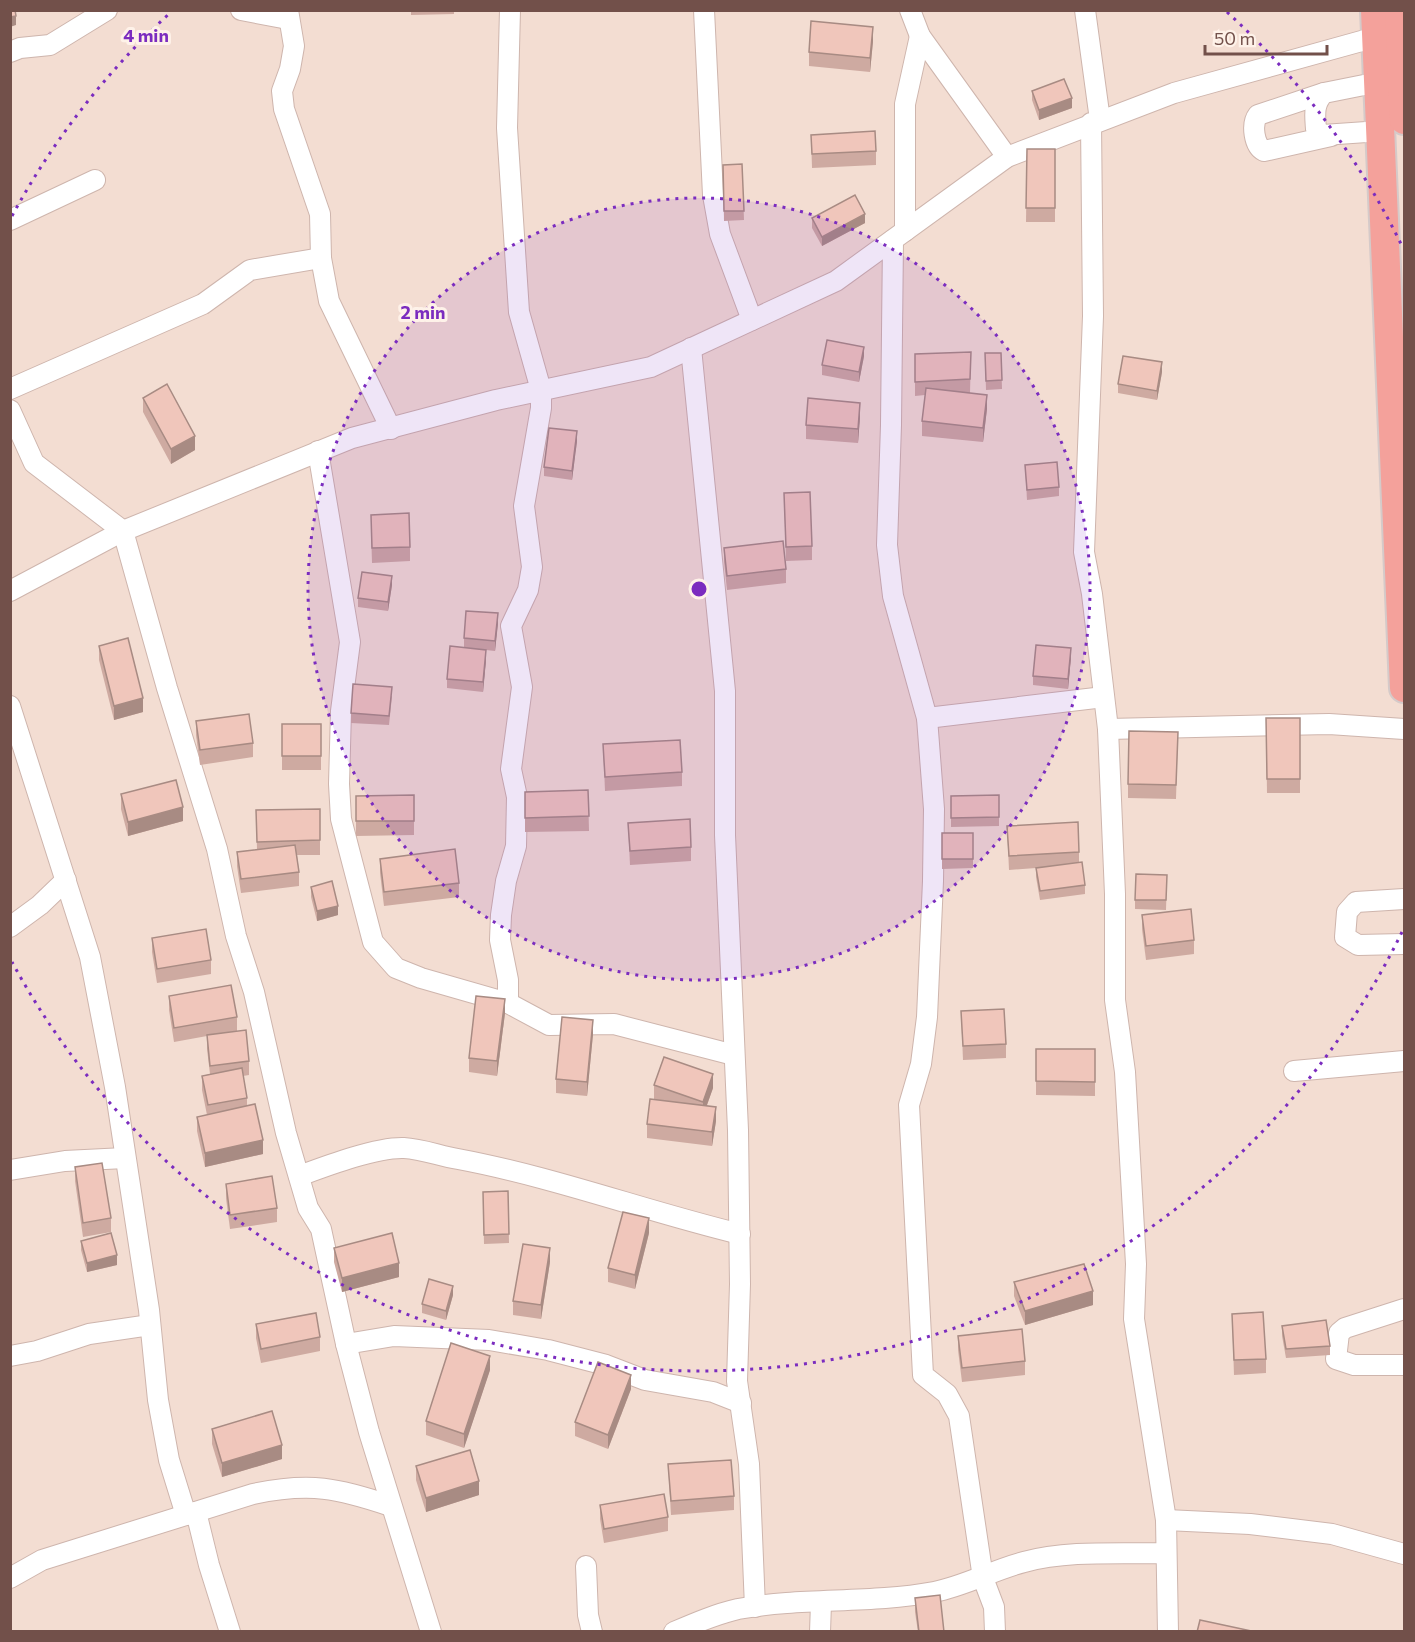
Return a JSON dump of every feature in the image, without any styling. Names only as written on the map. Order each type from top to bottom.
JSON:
[{"type":"highway","points":[[1399,10],[1393,126],[1404,688]]},
{"type":"highway","points":[[1376,24],[1379,82],[1393,126]]},
{"type":"street","points":[[10,52],[20,48],[50,45],[107,10]]},
{"type":"street","points":[[242,10],[288,15],[294,46],[290,69],[282,91],[284,109],[320,214],[321,258],[329,301],[391,429]]},
{"type":"street","points":[[508,1003],[501,923],[506,881],[516,846],[517,796],[511,770],[522,687],[512,626],[528,590],[532,567],[524,506],[541,408],[541,390],[519,312],[507,128],[510,10]]},
{"type":"street","points":[[704,10],[714,195],[720,234],[752,320]]},
{"type":"street","points":[[910,10],[920,36],[1007,157]]},
{"type":"street","points":[[1085,10],[1096,122],[1093,316],[1084,552],[1108,729],[1115,894],[1115,1000],[1125,1072],[1137,1264],[1134,1319],[1166,1521],[1168,1632]]},
{"type":"street","points":[[10,591],[123,531],[352,438],[496,400],[651,367],[836,281],[1007,157],[1174,93],[1376,24]]},
{"type":"street","points":[[920,36],[905,104],[887,545],[893,596],[927,718],[934,809],[927,1017],[921,1064],[909,1104],[920,1287],[920,1360],[923,1375],[947,1394],[959,1416],[983,1578],[994,1607],[995,1632]]},
{"type":"street","points":[[1379,82],[1324,93],[1258,115],[1255,125],[1257,144],[1264,151],[1331,136],[1393,126]]},
{"type":"street","points":[[1324,93],[1318,99],[1314,110],[1316,129],[1323,135],[1331,136]]},
{"type":"street","points":[[10,220],[95,180]]},
{"type":"street","points":[[10,388],[203,304],[250,270],[321,258]]},
{"type":"street","points":[[692,348],[725,691],[725,835],[740,1234],[737,1381],[749,1464],[754,1607]]},
{"type":"street","points":[[10,410],[34,463],[123,531],[167,688],[218,849],[236,936],[254,992],[299,1176],[309,1208],[321,1229],[346,1344],[391,1506],[431,1632]]},
{"type":"street","points":[[318,451],[350,642],[341,711],[339,784],[341,819],[372,942],[396,968],[421,978],[508,1003],[549,1025],[614,1024],[734,1055]]},
{"type":"street","points":[[927,718],[1104,698]]},
{"type":"street","points":[[10,706],[90,957],[125,1158],[150,1325],[158,1400],[168,1452],[231,1632]]},
{"type":"street","points":[[1108,729],[1329,724],[1404,729]]},
{"type":"street","points":[[10,927],[40,905],[66,880]]},
{"type":"street","points":[[1404,899],[1356,902],[1347,912],[1346,937],[1358,945],[1404,944]]},
{"type":"street","points":[[1294,1071],[1404,1061]]},
{"type":"street","points":[[299,1176],[349,1158],[403,1148],[505,1167],[590,1190],[675,1218],[740,1234]]},
{"type":"street","points":[[10,1170],[65,1161],[125,1158]]},
{"type":"street","points":[[1404,1309],[1345,1328],[1339,1333],[1336,1359],[1354,1365],[1404,1365]]},
{"type":"street","points":[[10,1356],[37,1351],[89,1334],[150,1325]]},
{"type":"street","points":[[346,1344],[394,1336],[489,1340],[548,1350],[606,1365],[645,1380],[713,1392],[741,1403]]},
{"type":"street","points":[[10,1578],[42,1560],[126,1536],[191,1513],[288,1486],[330,1488],[391,1506]]},
{"type":"street","points":[[1166,1521],[1250,1524],[1332,1534],[1404,1554]]},
{"type":"street","points":[[674,1632],[715,1615],[754,1607],[934,1592],[983,1578],[1025,1562],[1055,1557],[1165,1552]]},
{"type":"street","points":[[586,1566],[588,1615],[592,1632]]},
{"type":"street","points":[[820,1632],[821,1603]]},
{"type":"shaded area","points":[[11,11],[1404,11],[1404,1631],[11,1631]]},
{"type":"building","points":[[10,10],[15,10],[16,16],[10,17]]},
{"type":"building","points":[[811,21],[873,27],[870,58],[809,52]]},
{"type":"building","points":[[1064,79],[1072,98],[1039,110],[1032,91]]},
{"type":"building","points":[[875,131],[876,151],[812,154],[811,135]]},
{"type":"building","points":[[1027,149],[1055,149],[1055,208],[1026,208]]},
{"type":"building","points":[[742,164],[744,211],[724,211],[723,165]]},
{"type":"building","points":[[855,195],[865,214],[822,237],[812,218]]},
{"type":"building","points":[[827,340],[864,347],[859,372],[822,365]]},
{"type":"building","points":[[971,352],[970,379],[915,382],[915,354]]},
{"type":"building","points":[[985,353],[1001,353],[1002,380],[986,381]]},
{"type":"building","points":[[1123,356],[1162,362],[1157,391],[1118,384]]},
{"type":"building","points":[[167,384],[195,436],[171,449],[143,398]]},
{"type":"building","points":[[926,388],[987,395],[983,428],[922,421]]},
{"type":"building","points":[[808,398],[860,403],[858,429],[806,425]]},
{"type":"building","points":[[549,428],[577,431],[572,471],[544,467]]},
{"type":"building","points":[[1057,462],[1059,487],[1027,490],[1025,465]]},
{"type":"building","points":[[810,492],[812,546],[786,547],[784,493]]},
{"type":"building","points":[[409,513],[410,547],[372,548],[371,515]]},
{"type":"building","points":[[783,541],[786,569],[727,576],[724,548]]},
{"type":"building","points":[[362,572],[392,576],[388,602],[358,598]]},
{"type":"building","points":[[466,611],[498,613],[495,641],[464,638]]},
{"type":"building","points":[[128,638],[143,698],[114,706],[99,646]]},
{"type":"building","points":[[1036,645],[1071,648],[1068,679],[1033,676]]},
{"type":"building","points":[[450,646],[486,650],[483,682],[447,679]]},
{"type":"building","points":[[353,684],[392,687],[389,716],[351,713]]},
{"type":"building","points":[[249,714],[253,743],[200,750],[196,721]]},
{"type":"building","points":[[1266,718],[1300,718],[1300,779],[1267,779]]},
{"type":"building","points":[[282,724],[321,724],[321,756],[282,756]]},
{"type":"building","points":[[1129,731],[1178,732],[1176,785],[1128,784]]},
{"type":"building","points":[[680,740],[682,772],[605,777],[603,744]]},
{"type":"building","points":[[176,780],[183,807],[128,822],[121,794]]},
{"type":"building","points":[[588,790],[589,816],[525,818],[525,792]]},
{"type":"building","points":[[414,795],[414,821],[356,821],[356,796]]},
{"type":"building","points":[[999,795],[999,817],[951,818],[951,796]]},
{"type":"building","points":[[320,809],[320,840],[257,842],[256,810]]},
{"type":"building","points":[[690,819],[691,847],[630,851],[628,823]]},
{"type":"building","points":[[1078,822],[1079,852],[1009,856],[1007,826]]},
{"type":"building","points":[[942,833],[973,833],[973,859],[942,859]]},
{"type":"building","points":[[295,845],[299,872],[241,879],[237,852]]},
{"type":"building","points":[[455,849],[459,883],[384,892],[380,859]]},
{"type":"building","points":[[1082,862],[1085,885],[1040,891],[1036,868]]},
{"type":"building","points":[[1136,874],[1167,875],[1166,900],[1135,900]]},
{"type":"building","points":[[332,881],[338,906],[317,911],[311,887]]},
{"type":"building","points":[[1191,909],[1194,940],[1146,946],[1142,915]]},
{"type":"building","points":[[206,929],[211,960],[157,969],[152,938]]},
{"type":"building","points":[[231,985],[237,1017],[174,1028],[169,996]]},
{"type":"building","points":[[476,996],[505,999],[497,1061],[469,1058]]},
{"type":"building","points":[[1004,1009],[1006,1044],[963,1046],[961,1011]]},
{"type":"building","points":[[562,1017],[593,1020],[587,1082],[556,1079]]},
{"type":"building","points":[[246,1030],[249,1061],[210,1066],[207,1035]]},
{"type":"building","points":[[1036,1049],[1095,1049],[1095,1082],[1036,1081]]},
{"type":"building","points":[[664,1057],[713,1074],[703,1102],[654,1085]]},
{"type":"building","points":[[242,1068],[247,1098],[208,1105],[202,1076]]},
{"type":"building","points":[[650,1099],[716,1107],[712,1132],[647,1124]]},
{"type":"building","points":[[255,1104],[263,1140],[205,1153],[197,1117]]},
{"type":"building","points":[[102,1163],[111,1218],[83,1223],[75,1167]]},
{"type":"building","points":[[272,1176],[277,1208],[230,1215],[226,1184]]},
{"type":"building","points":[[508,1191],[509,1234],[484,1235],[483,1192]]},
{"type":"building","points":[[623,1212],[649,1218],[635,1275],[608,1268]]},
{"type":"building","points":[[111,1233],[117,1255],[87,1263],[81,1241]]},
{"type":"building","points":[[392,1233],[399,1263],[342,1278],[334,1248]]},
{"type":"building","points":[[523,1244],[550,1248],[541,1305],[513,1301]]},
{"type":"building","points":[[1084,1264],[1093,1291],[1025,1311],[1014,1282]]},
{"type":"building","points":[[429,1279],[453,1286],[446,1311],[422,1304]]},
{"type":"building","points":[[1263,1312],[1266,1359],[1234,1360],[1232,1314]]},
{"type":"building","points":[[316,1313],[320,1337],[261,1349],[256,1324]]},
{"type":"building","points":[[1326,1320],[1330,1346],[1286,1349],[1282,1326]]},
{"type":"building","points":[[1022,1329],[1025,1361],[962,1368],[958,1336]]},
{"type":"building","points":[[451,1343],[490,1356],[464,1434],[426,1421]]},
{"type":"building","points":[[598,1362],[631,1375],[608,1435],[575,1422]]},
{"type":"building","points":[[272,1411],[282,1445],[222,1463],[212,1429]]},
{"type":"building","points":[[470,1450],[479,1481],[426,1498],[416,1466]]},
{"type":"building","points":[[731,1460],[734,1496],[671,1501],[668,1464]]},
{"type":"building","points":[[664,1494],[668,1517],[604,1529],[600,1505]]},
{"type":"building","points":[[940,1595],[944,1632],[919,1632],[915,1598]]},
{"type":"building","points":[[1200,1620],[1256,1632],[1197,1632]]}]
